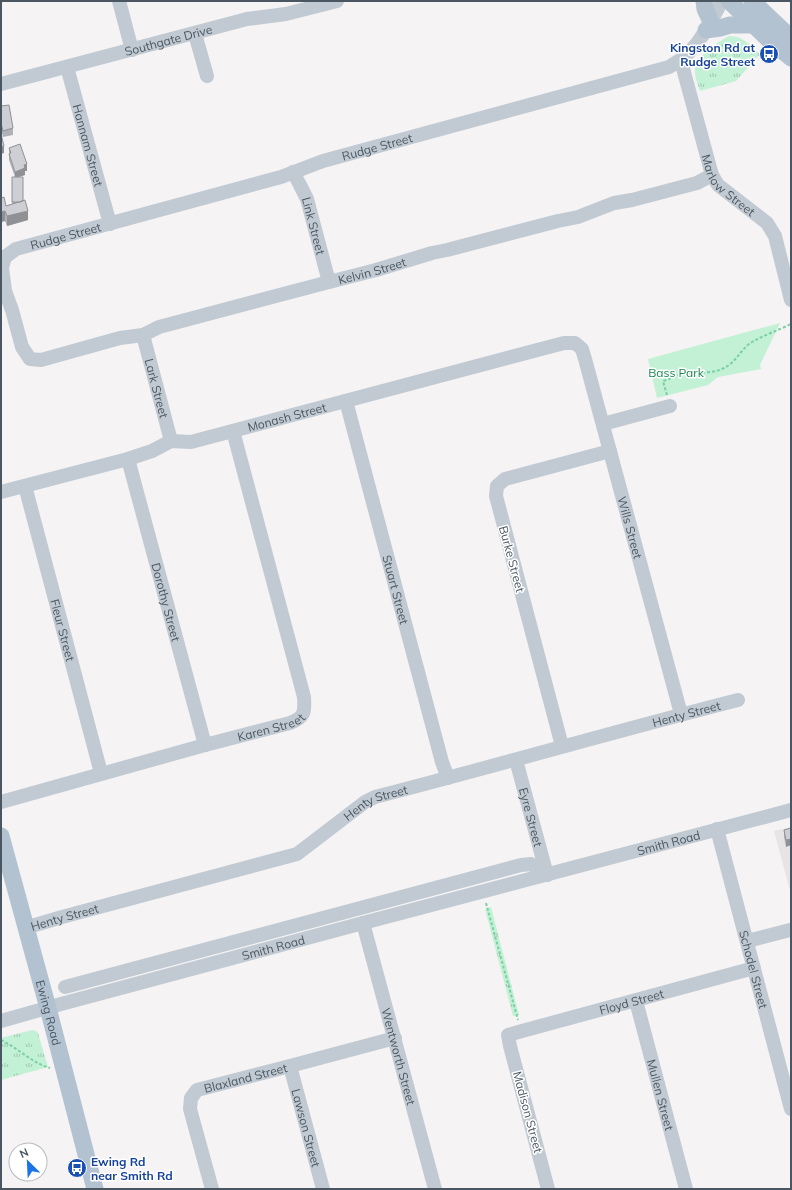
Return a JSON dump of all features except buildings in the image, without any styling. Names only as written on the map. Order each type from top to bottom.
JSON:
[{"type":"main road","points":[[704,1],[704,9],[709,26],[720,28],[730,25],[753,25]]},
{"type":"main road","points":[[729,1],[753,25],[791,58]]},
{"type":"main road","points":[[752,1],[791,38]]},
{"type":"main road","name":"Ewing Road","points":[[1,836],[95,1189]]},
{"type":"street","points":[[119,1],[132,50]]},
{"type":"street","name":"Southgate Drive","points":[[1,84],[195,34],[247,19],[286,14],[337,1]]},
{"type":"street","name":"Rudge Street","points":[[3,255],[16,249],[281,177],[330,159],[658,70],[681,61],[689,53],[709,26],[722,1]]},
{"type":"street","points":[[195,34],[207,76]]},
{"type":"street","name":"Marlow Street","points":[[681,61],[712,175],[718,185],[767,223],[775,236],[791,300]]},
{"type":"street","name":"Hannam Street","points":[[67,67],[110,224]]},
{"type":"street","name":"Link Street","points":[[293,172],[307,200],[329,282]]},
{"type":"street","name":"Kelvin Street","points":[[3,255],[2,268],[6,292],[22,347],[30,359],[41,360],[120,338],[143,335],[159,327],[395,265],[432,253],[578,217],[614,203],[632,200],[697,183],[712,175]]},
{"type":"street","name":"Lark Street","points":[[143,335],[171,441]]},
{"type":"street","name":"Monash Street","points":[[171,441],[191,442],[564,343],[575,343]]},
{"type":"street","name":"Wills Street","points":[[575,343],[582,349],[681,714]]},
{"type":"street","name":"Stuart Street","points":[[346,401],[440,754],[448,778]]},
{"type":"street","points":[[603,424],[670,406]]},
{"type":"street","name":"Karen Street","points":[[1,802],[101,773],[290,724],[298,720],[305,710],[304,697],[233,431]]},
{"type":"street","points":[[1,492],[128,459],[152,451],[171,441]]},
{"type":"street","name":"Burke Street","points":[[562,746],[496,496],[497,486],[505,479],[610,451]]},
{"type":"street","name":"Dorothy Street","points":[[128,459],[206,745]]},
{"type":"street","name":"Fleur Street","points":[[25,486],[101,773]]},
{"type":"street","name":"Henty Street","points":[[25,928],[297,854],[365,802],[375,797],[738,700]]},
{"type":"street","name":"Eyre Street","points":[[516,760],[546,875]]},
{"type":"street","name":"Smith Road","points":[[1,1021],[363,923],[791,810]]},
{"type":"street","name":"Schodel Street","points":[[717,829],[791,1108]]},
{"type":"street","name":"Smith Road","points":[[65,987],[521,865],[531,864],[546,875]]},
{"type":"street","name":"Wentworth Street","points":[[363,923],[435,1189]]},
{"type":"street","points":[[747,941],[790,930]]},
{"type":"street","name":"Floyd Street","points":[[508,1035],[754,968]]},
{"type":"street","name":"Mullen Street","points":[[636,1000],[686,1189]]},
{"type":"street","name":"Madison Street","points":[[508,1035],[548,1189]]},
{"type":"street","name":"Blaxland Street","points":[[212,1189],[190,1109],[191,1098],[197,1090],[395,1038]]},
{"type":"street","name":"Lawson Street","points":[[290,1066],[323,1189]]},
{"type":"path","points":[[670,406],[663,381],[686,373],[708,373],[722,369],[735,360],[749,344],[791,324]]},
{"type":"path","points":[[486,902],[522,1031]]},
{"type":"path","points":[[1,1040],[11,1044],[42,1066],[51,1068]]},
{"type":"shaded area","points":[[791,827],[791,894],[774,831]]},
{"type":"green space","points":[[729,36],[742,39],[760,54],[736,81],[700,91],[695,74],[696,64],[703,54]]},
{"type":"green space","name":"Bass Park","points":[[780,323],[760,365],[761,369],[718,377],[708,385],[657,398],[648,359]]},
{"type":"green space","points":[[491,907],[519,1015],[513,1016],[485,909]]},
{"type":"green space","points":[[32,1030],[38,1033],[48,1067],[1,1080],[1,1038]]},
{"type":"place","name":"Kingston Rd at Rudge Street","points":[[769,54]]},
{"type":"place","name":"Ewing Rd near Smith Rd","points":[[77,1168]]}]
